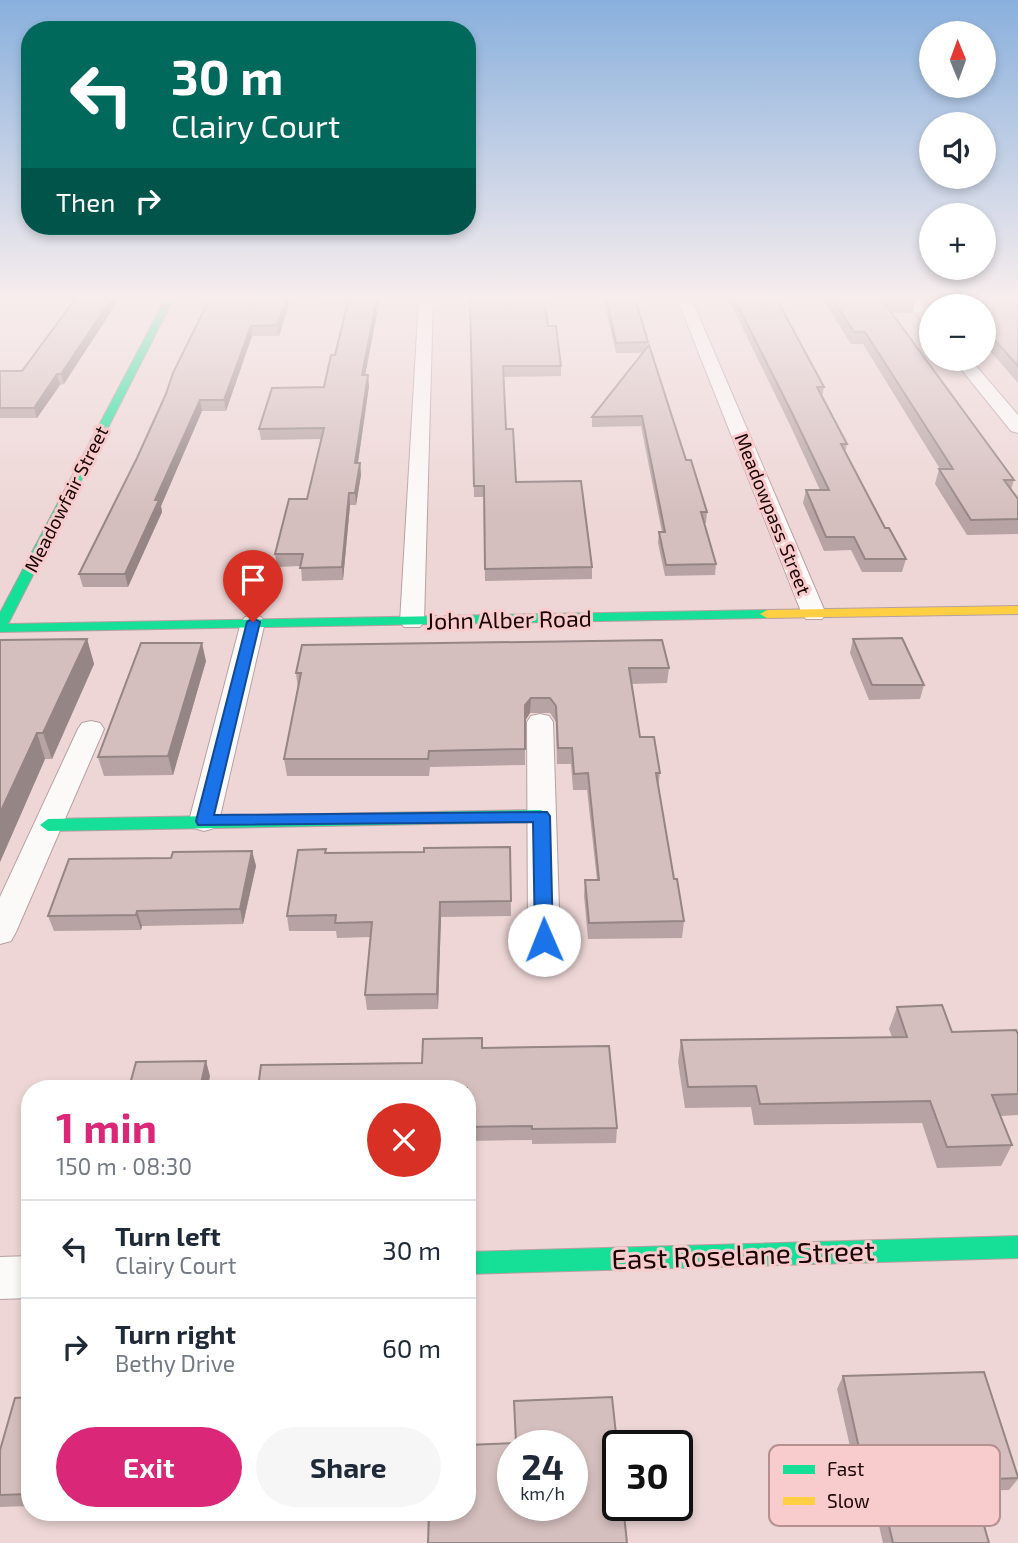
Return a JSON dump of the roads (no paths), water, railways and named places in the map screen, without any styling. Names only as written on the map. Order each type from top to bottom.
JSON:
[{"type":"street","name":"Meadowfair Street","points":[[0,627],[133,370]]},
{"type":"street","points":[[412,622],[423,370]]},
{"type":"street","name":"Meadowpass Street","points":[[714,370],[814,614]]},
{"type":"street","points":[[971,371],[1018,427]]},
{"type":"street","name":"John Alber Road","points":[[0,627],[1018,610]]},
{"type":"street","points":[[204,821],[253,622]]},
{"type":"street","points":[[540,722],[544,940]]},
{"type":"street","points":[[0,932],[91,729]]},
{"type":"street","points":[[48,825],[541,816]]},
{"type":"street","name":"East Roselane Street","points":[[476,1263],[1018,1247]]},
{"type":"street","points":[[0,1278],[21,1278]]}]
